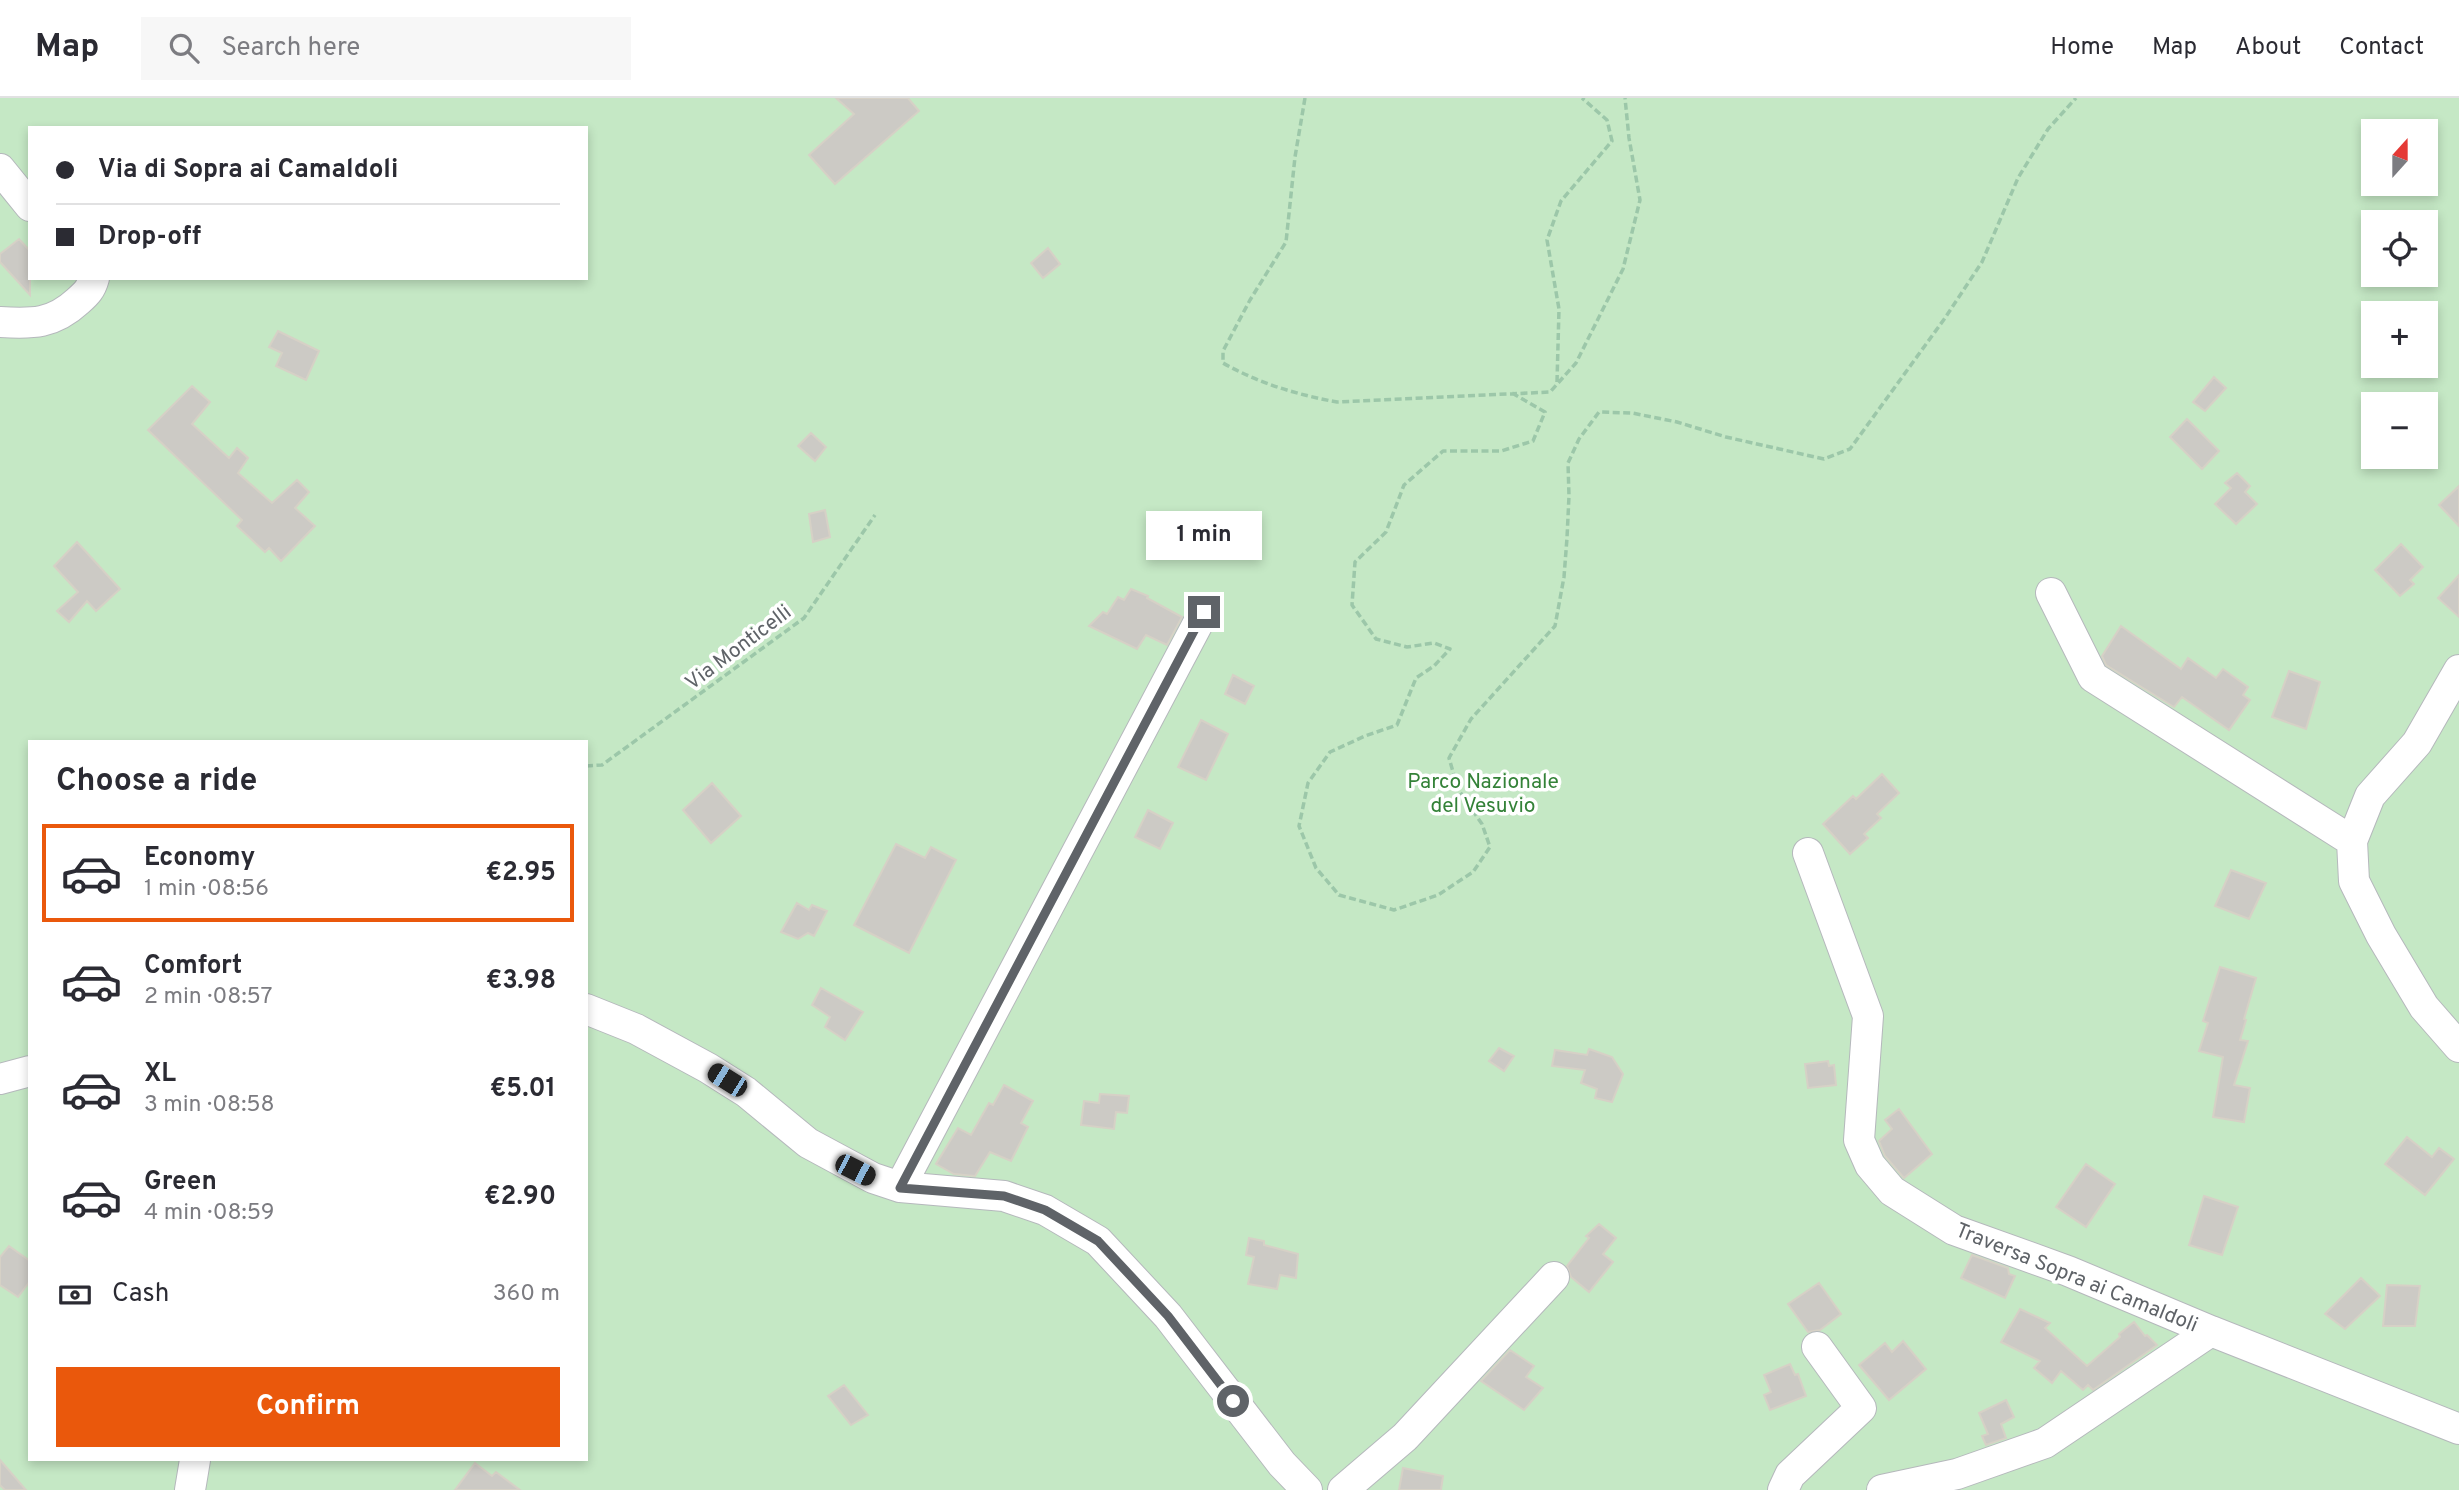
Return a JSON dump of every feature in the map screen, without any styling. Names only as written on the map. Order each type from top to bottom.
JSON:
[{"type":"street","points":[[0,169],[28,204]]},
{"type":"street","points":[[0,322],[25,324],[50,320],[69,309],[91,289],[93,280]]},
{"type":"street","points":[[2051,593],[2093,677],[2352,841]]},
{"type":"street","points":[[900,1188],[1204,612]]},
{"type":"street","points":[[2459,670],[2417,743],[2370,796],[2352,841],[2354,881],[2381,935],[2424,1007],[2459,1048]]},
{"type":"street","name":"Traversa Sopra ai Camaldoli","points":[[1808,853],[1868,1016],[1859,1140],[1870,1165],[1892,1191],[1954,1230],[2068,1271],[2459,1429]]},
{"type":"street","points":[[588,1010],[636,1030],[708,1068],[746,1092],[808,1143],[873,1178],[900,1188],[1004,1196],[1045,1210],[1098,1241],[1168,1316],[1282,1464],[1307,1490]]},
{"type":"street","points":[[0,1079],[28,1072]]},
{"type":"street","points":[[1343,1490],[1405,1437],[1553,1277]]},
{"type":"street","points":[[1882,1490],[1957,1474],[2045,1443],[2211,1331]]},
{"type":"street","points":[[1783,1490],[1790,1475],[1861,1408],[1817,1347]]},
{"type":"street","points":[[190,1490],[195,1461]]},
{"type":"path","points":[[1305,98],[1295,157],[1286,242],[1250,300],[1223,351],[1223,363],[1240,373],[1308,397],[1337,402],[1550,392],[1576,363],[1623,269],[1640,200],[1625,98]]},
{"type":"path","points":[[1557,384],[1559,309],[1547,240],[1561,201],[1587,167],[1612,141],[1607,120],[1581,98]]},
{"type":"path","points":[[1512,393],[1545,412],[1533,441],[1501,451],[1443,451],[1404,485],[1386,532],[1355,562],[1352,606],[1376,639],[1407,647],[1434,643],[1450,649],[1434,666],[1416,678],[1397,726],[1365,736],[1330,752],[1308,783],[1299,827],[1316,867],[1339,895],[1394,910],[1438,895],[1473,872],[1490,847],[1482,824],[1458,789],[1449,758],[1471,719],[1555,626],[1564,577],[1569,496],[1568,463],[1579,439],[1599,412],[1632,413],[1676,422],[1726,437],[1824,459],[1850,450],[1982,262],[2018,177],[2048,129],[2076,98]]},
{"type":"path","name":"Via Monticelli","points":[[588,766],[603,765],[804,618],[875,515]]},
{"type":"green space","name":"Parco Nazionale del Vesuvio","points":[[0,98],[2459,98],[2459,1490],[0,1490]]},
{"type":"building","points":[[836,98],[908,98],[919,111],[835,184],[809,155],[854,114]]},
{"type":"building","points":[[19,239],[28,249],[30,295],[0,262],[0,254]]},
{"type":"building","points":[[1048,248],[1060,264],[1043,278],[1031,263]]},
{"type":"building","points":[[278,331],[319,351],[306,380],[276,366],[282,353],[269,347]]},
{"type":"building","points":[[2214,377],[2226,388],[2205,411],[2193,402]]},
{"type":"building","points":[[192,386],[210,402],[192,424],[229,458],[237,448],[248,458],[238,473],[272,503],[297,480],[309,492],[295,508],[315,526],[281,561],[269,548],[265,552],[237,526],[242,520],[148,430]]},
{"type":"building","points":[[2187,419],[2219,451],[2202,469],[2170,437]]},
{"type":"building","points":[[811,433],[826,447],[815,461],[798,446]]},
{"type":"building","points":[[2237,473],[2250,486],[2245,492],[2257,504],[2236,524],[2215,504],[2231,488],[2225,483]]},
{"type":"building","points":[[2459,486],[2459,526],[2439,505]]},
{"type":"building","points":[[825,510],[830,537],[813,542],[809,514]]},
{"type":"building","points":[[77,542],[120,589],[96,611],[87,601],[69,622],[57,611],[78,592],[54,566]]},
{"type":"building","points":[[2401,544],[2423,567],[2410,580],[2414,584],[2400,596],[2375,570]]},
{"type":"building","points":[[2459,575],[2459,617],[2438,598]]},
{"type":"building","points":[[1131,589],[1182,617],[1167,645],[1146,635],[1137,649],[1089,626],[1103,612],[1107,614],[1118,597],[1124,600]]},
{"type":"building","points":[[2121,626],[2181,669],[2188,658],[2216,678],[2223,669],[2248,687],[2243,695],[2250,700],[2229,730],[2182,697],[2174,707],[2106,665],[2102,656]]},
{"type":"building","points":[[2289,671],[2320,682],[2306,729],[2272,717]]},
{"type":"building","points":[[1233,675],[1254,686],[1245,704],[1225,694]]},
{"type":"building","points":[[1201,720],[1228,734],[1206,780],[1178,767]]},
{"type":"building","points":[[1882,774],[1899,793],[1877,814],[1881,818],[1864,834],[1868,838],[1850,854],[1823,824],[1853,796],[1856,799]]},
{"type":"building","points":[[712,783],[741,816],[711,843],[683,810]]},
{"type":"building","points":[[1148,810],[1173,823],[1160,849],[1135,837]]},
{"type":"building","points":[[896,844],[925,858],[931,847],[956,860],[909,953],[854,925]]},
{"type":"building","points":[[2231,870],[2266,883],[2249,919],[2215,906]]},
{"type":"building","points":[[797,903],[809,910],[812,905],[827,911],[814,936],[808,933],[798,939],[781,932]]},
{"type":"building","points":[[2220,967],[2256,978],[2240,1040],[2248,1041],[2234,1085],[2250,1088],[2244,1122],[2213,1117],[2223,1057],[2199,1051],[2208,1023],[2203,1021]]},
{"type":"building","points":[[821,988],[863,1012],[845,1040],[825,1027],[830,1017],[812,1005]]},
{"type":"building","points":[[1499,1048],[1514,1056],[1504,1071],[1489,1061]]},
{"type":"building","points":[[1589,1049],[1612,1057],[1623,1074],[1612,1102],[1595,1098],[1597,1089],[1581,1083],[1585,1070],[1552,1066],[1555,1050],[1587,1055]]},
{"type":"building","points":[[1828,1061],[1829,1066],[1834,1065],[1836,1085],[1808,1088],[1805,1064]]},
{"type":"building","points":[[1004,1085],[1033,1101],[1021,1123],[1028,1127],[1011,1161],[990,1152],[975,1176],[954,1174],[936,1164],[958,1128],[971,1135],[989,1103],[993,1105]]},
{"type":"building","points":[[1100,1094],[1129,1096],[1127,1113],[1116,1112],[1114,1129],[1081,1125],[1084,1101],[1099,1103]]},
{"type":"building","points":[[1899,1109],[1932,1154],[1904,1178],[1885,1156],[1879,1141],[1892,1129],[1885,1120]]},
{"type":"building","points":[[2407,1137],[2432,1157],[2439,1148],[2454,1159],[2425,1195],[2385,1164]]},
{"type":"building","points":[[2086,1164],[2115,1184],[2086,1227],[2056,1207]]},
{"type":"building","points":[[2204,1196],[2238,1207],[2222,1255],[2189,1245]]},
{"type":"building","points":[[1599,1224],[1616,1238],[1603,1254],[1613,1262],[1589,1292],[1571,1277],[1567,1266],[1589,1238],[1586,1236]]},
{"type":"building","points":[[1249,1238],[1298,1254],[1296,1278],[1280,1275],[1277,1289],[1248,1284],[1254,1257],[1246,1255]]},
{"type":"building","points":[[9,1246],[28,1260],[28,1284],[18,1297],[0,1285],[0,1257]]},
{"type":"building","points":[[1972,1255],[2008,1268],[2009,1274],[2015,1276],[2005,1298],[1961,1278]]},
{"type":"building","points":[[2361,1278],[2380,1296],[2345,1329],[2325,1314]]},
{"type":"building","points":[[1819,1283],[1841,1314],[1820,1330],[1808,1332],[1788,1304]]},
{"type":"building","points":[[2387,1285],[2420,1286],[2415,1326],[2383,1326]]},
{"type":"building","points":[[2020,1309],[2050,1323],[2045,1328],[2087,1366],[2134,1322],[2145,1336],[2157,1345],[2093,1390],[2088,1385],[2083,1390],[2061,1371],[2052,1383],[2034,1368],[2040,1361],[2001,1342]]},
{"type":"building","points":[[1903,1341],[1926,1369],[1889,1400],[1859,1365],[1885,1343],[1892,1352]]},
{"type":"building","points":[[1510,1350],[1534,1366],[1526,1377],[1543,1388],[1524,1410],[1481,1381]]},
{"type":"building","points":[[1790,1364],[1795,1375],[1798,1374],[1806,1396],[1770,1410],[1764,1395],[1771,1392],[1764,1375]]},
{"type":"building","points":[[844,1385],[868,1415],[851,1425],[828,1396]]},
{"type":"building","points":[[2006,1400],[2014,1417],[2001,1424],[2006,1438],[1986,1445],[1982,1436],[1988,1434],[1979,1413]]},
{"type":"building","points":[[0,1460],[26,1490],[5,1490],[0,1485]]},
{"type":"building","points":[[475,1463],[492,1476],[496,1472],[520,1490],[455,1490]]},
{"type":"building","points":[[1403,1468],[1443,1476],[1441,1490],[1399,1490]]},
{"type":"route","points":[[1204,612],[900,1188],[1004,1196],[1045,1210],[1098,1241],[1168,1316],[1233,1401]]}]
